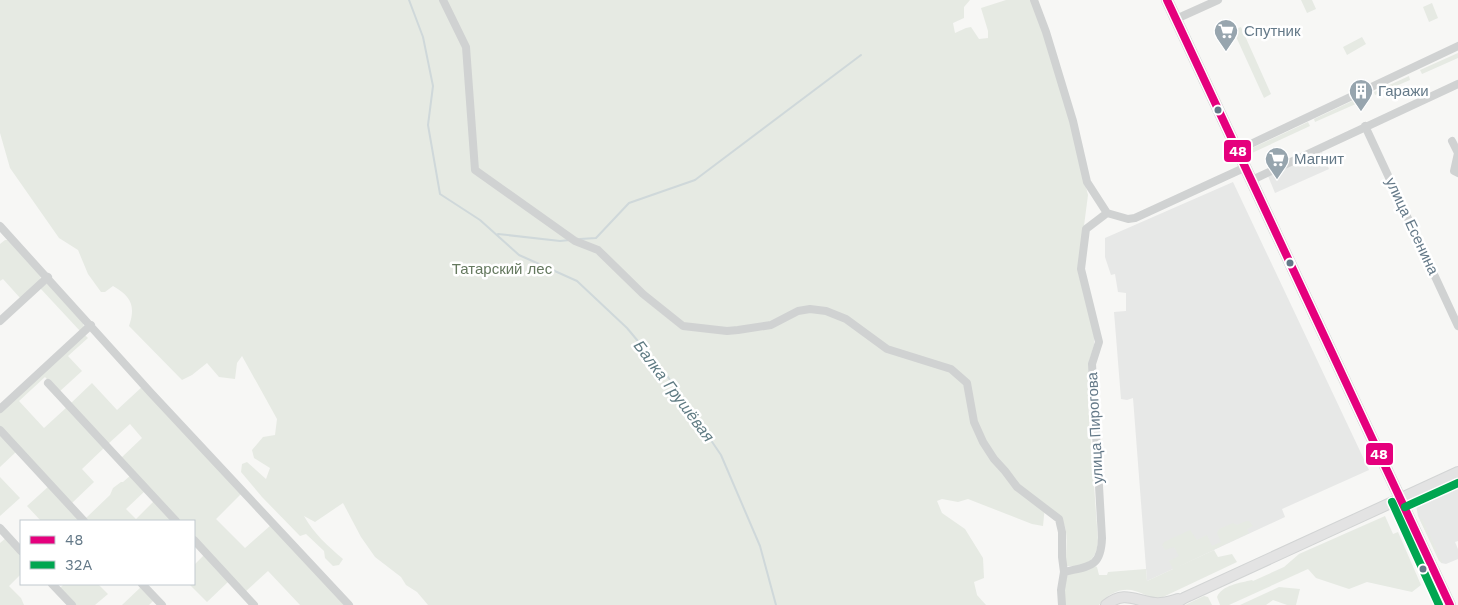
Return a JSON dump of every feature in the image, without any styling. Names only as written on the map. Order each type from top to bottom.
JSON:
[{"type":"main road","points":[[1168,0],[1450,605]]},
{"type":"main road","points":[[1173,605],[1184,598],[1458,472]]},
{"type":"main road","points":[[1106,605],[1120,597],[1136,598],[1157,604],[1184,598]]},
{"type":"main road","points":[[1136,598],[1146,605]]},
{"type":"street","points":[[442,0],[466,47],[476,170],[574,241],[598,250],[643,294],[683,326],[728,331],[771,325],[798,311],[810,309],[826,310],[846,319],[888,349],[951,369],[967,384],[974,422],[983,442],[994,459],[1017,487],[1059,519],[1063,540],[1062,605]]},
{"type":"street","points":[[1034,0],[1046,32],[1072,121],[1087,182],[1107,213],[1128,219],[1135,218],[1246,167]]},
{"type":"street","points":[[1176,19],[1218,0]]},
{"type":"street","points":[[1238,150],[1458,46]]},
{"type":"street","points":[[1252,180],[1458,84]]},
{"type":"street","name":"улица Есенина","points":[[1365,126],[1458,326]]},
{"type":"street","points":[[1452,141],[1458,153],[1454,171],[1458,173]]},
{"type":"street","name":"улица Пирогова","points":[[1064,572],[1093,564],[1098,560],[1102,545],[1092,364],[1099,342],[1081,268],[1086,230],[1107,213]]},
{"type":"street","points":[[0,226],[151,393],[349,605]]},
{"type":"street","points":[[0,240],[7,233]]},
{"type":"street","points":[[0,321],[48,277]]},
{"type":"street","points":[[0,409],[91,325]]},
{"type":"street","points":[[48,383],[175,520]]},
{"type":"street","points":[[0,430],[83,520]]},
{"type":"street","points":[[0,528],[20,550]]},
{"type":"street","points":[[195,541],[254,605]]},
{"type":"street","points":[[53,585],[72,605]]},
{"type":"street","points":[[143,585],[162,605]]},
{"type":"shaded area","points":[[1322,152],[1329,169],[1275,193],[1268,176]]},
{"type":"shaded area","points":[[1233,182],[1369,470],[1282,509],[1285,517],[1147,581],[1133,398],[1121,399],[1114,312],[1126,311],[1126,293],[1118,292],[1115,274],[1111,275],[1105,257],[1105,238]]},
{"type":"shaded area","points":[[1458,478],[1458,541],[1455,542],[1458,549],[1458,559],[1446,564],[1441,563],[1418,516],[1416,505],[1423,495]]},
{"type":"green space","name":"Татарский лес","points":[[0,0],[970,0],[964,7],[964,18],[953,23],[955,33],[971,27],[979,39],[988,38],[988,31],[981,8],[1006,0],[1031,0],[1044,33],[1069,119],[1088,195],[1078,272],[1094,333],[1094,345],[1089,361],[1091,401],[1088,402],[1098,540],[1093,558],[1085,564],[1066,566],[1067,539],[1064,524],[1054,512],[1045,506],[1043,526],[1032,524],[968,499],[958,502],[942,499],[937,501],[942,513],[965,529],[983,558],[984,578],[974,582],[977,595],[986,605],[428,605],[417,592],[406,585],[401,577],[375,557],[361,537],[343,503],[315,522],[304,516],[317,534],[343,559],[339,565],[333,566],[325,558],[324,551],[306,534],[300,536],[262,497],[241,472],[242,464],[247,462],[266,479],[270,468],[254,458],[252,450],[263,437],[275,435],[277,419],[242,356],[237,363],[235,379],[219,377],[207,363],[182,380],[129,326],[132,307],[128,298],[113,286],[105,292],[101,292],[88,274],[78,250],[59,238],[10,168],[0,133]]},
{"type":"green space","points":[[1301,0],[1312,0],[1316,9],[1307,13]]},
{"type":"green space","points":[[1432,3],[1438,18],[1429,22],[1423,7]]},
{"type":"green space","points":[[1241,27],[1271,94],[1264,98],[1233,30]]},
{"type":"green space","points":[[1362,37],[1366,44],[1347,55],[1343,47]]},
{"type":"green space","points":[[1458,53],[1458,58],[1422,74],[1420,70]]},
{"type":"green space","points":[[1409,76],[1410,80],[1375,95],[1374,92]]},
{"type":"green space","points":[[1365,95],[1367,99],[1315,122],[1314,119]]},
{"type":"green space","points":[[1308,122],[1310,126],[1252,153],[1250,149]]},
{"type":"green space","points":[[8,240],[41,275],[40,280],[21,299],[3,279],[0,281],[0,244]]},
{"type":"green space","points":[[46,284],[83,323],[84,327],[80,331],[40,288]]},
{"type":"green space","points":[[85,335],[88,338],[68,356],[82,371],[59,392],[45,377],[19,401],[44,428],[67,407],[105,447],[82,469],[94,482],[72,503],[17,451],[0,467],[0,413]]},
{"type":"green space","points":[[92,383],[117,410],[143,386],[242,493],[216,519],[245,548],[271,525],[345,605],[300,605],[268,571],[245,592],[195,538],[195,520],[178,520],[121,458],[142,438],[130,424],[108,444],[70,404]]},
{"type":"green space","points":[[131,475],[146,490],[126,509],[136,519],[154,501],[173,520],[88,520],[86,518],[110,495],[113,488]]},
{"type":"green space","points":[[0,477],[20,498],[0,516]]},
{"type":"green space","points":[[1447,484],[1458,484],[1458,487],[1430,500],[1424,498],[1423,495]]},
{"type":"green space","points":[[49,486],[80,519],[40,520],[27,506]]},
{"type":"green space","points":[[1385,516],[1393,534],[1398,532],[1421,585],[1412,592],[1367,582],[1349,589],[1316,578],[1308,569],[1229,605],[1220,605],[1217,597],[1227,587],[1253,581],[1284,567],[1299,554]]},
{"type":"green space","points":[[1422,519],[1443,563],[1439,561],[1420,520]]},
{"type":"green space","points":[[1249,521],[1253,526],[1247,529],[1249,533],[1173,569],[1169,561],[1179,556],[1174,547],[1165,550],[1162,545],[1164,542],[1190,530],[1197,540],[1207,535],[1212,546],[1221,542],[1217,533],[1219,529],[1233,523],[1237,525]]},
{"type":"green space","points":[[6,538],[20,553],[20,575],[9,586],[21,598],[24,605],[0,605],[0,543]]},
{"type":"green space","points":[[1214,550],[1218,557],[1232,554],[1237,562],[1163,597],[1152,597],[1135,591],[1125,590],[1110,595],[1099,605],[1063,605],[1066,574],[1095,566],[1099,575],[1107,575],[1108,572],[1146,569],[1147,581]]},
{"type":"green space","points":[[205,554],[229,581],[207,602],[190,585],[195,585],[195,564]]},
{"type":"green space","points":[[63,585],[99,585],[108,594],[95,605],[76,605],[60,588]]},
{"type":"green space","points":[[142,586],[155,599],[149,605],[122,605]]},
{"type":"green space","points":[[1279,587],[1300,589],[1296,605],[1287,605],[1273,600],[1266,605],[1240,605]]},
{"type":"green space","points":[[1204,596],[1208,597],[1212,605],[1185,605]]},
{"type":"waterway","name":"Балка Грушёвая","points":[[409,0],[423,37],[433,86],[428,125],[440,194],[480,220],[519,255],[577,281],[627,328],[668,377],[721,455],[760,546],[776,605]]},
{"type":"waterway","points":[[580,239],[596,238],[629,203],[695,180],[861,55]]},
{"type":"waterway","points":[[498,234],[560,241],[570,240]]},
{"type":"transit line","name":"48","points":[[1167,0],[1450,605]]},
{"type":"transit line","name":"32A","points":[[1405,507],[1458,483]]},
{"type":"transit line","name":"32A","points":[[1392,502],[1439,605]]},
{"type":"place","name":"Спутник","points":[[1226,52]]},
{"type":"place","name":"Гаражи","points":[[1361,112]]},
{"type":"place","name":"Магнит","points":[[1277,180]]}]
